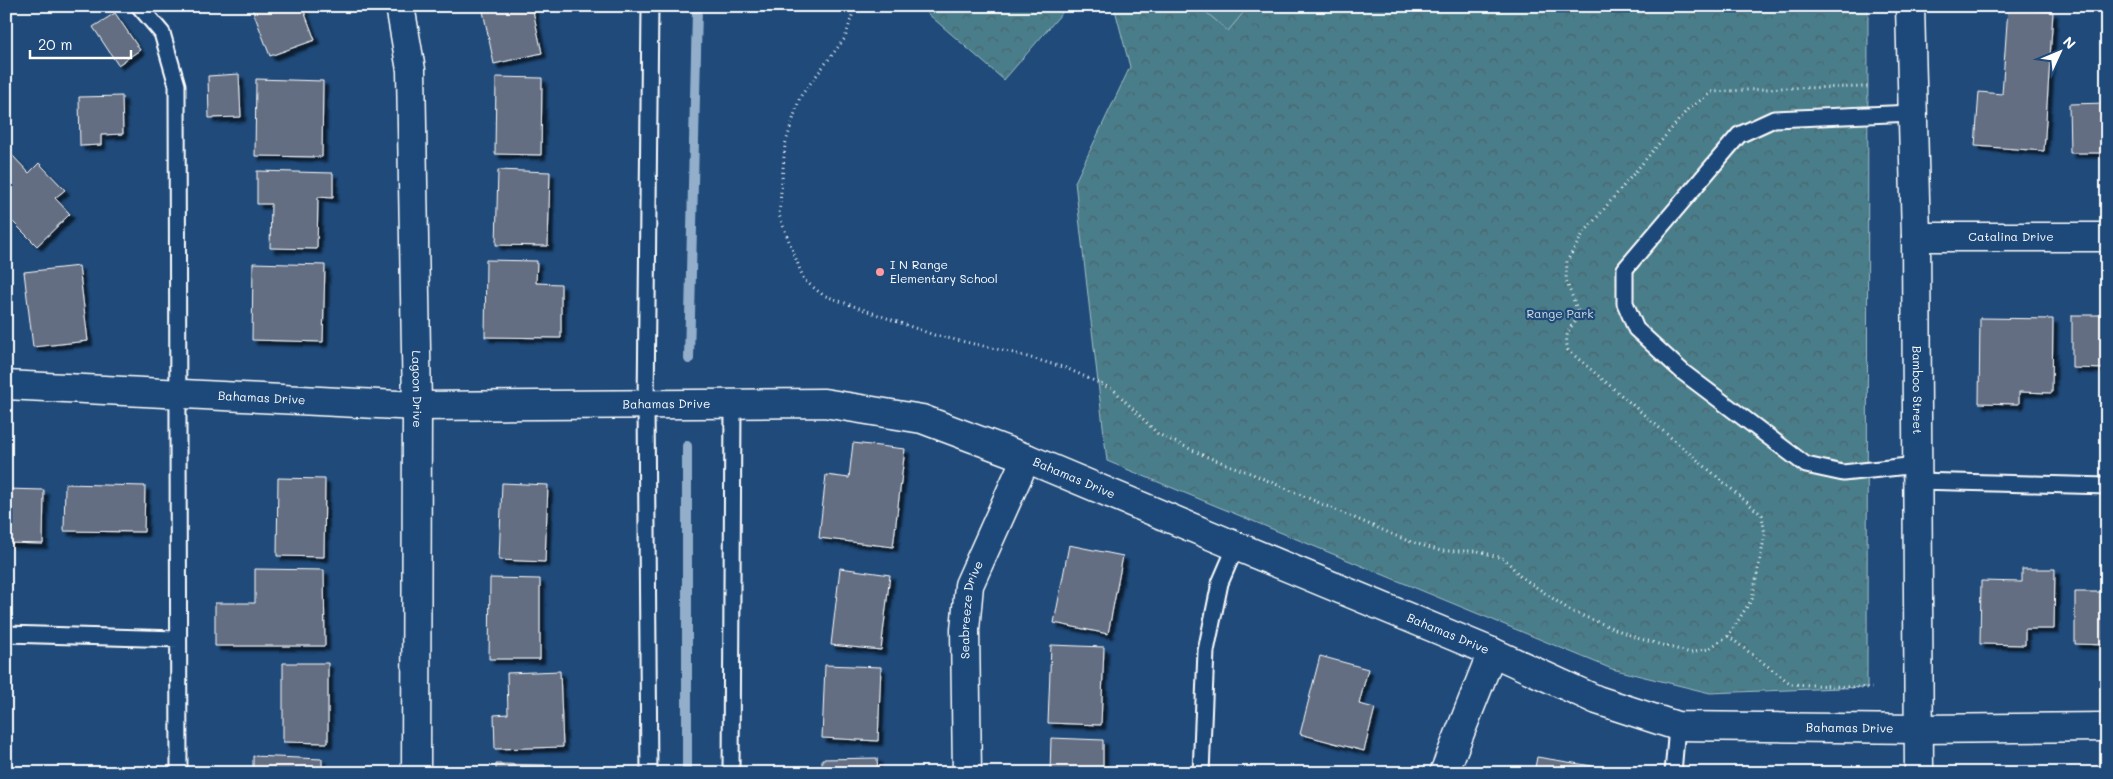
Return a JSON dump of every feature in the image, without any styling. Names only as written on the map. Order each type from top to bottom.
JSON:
[{"type":"street","name":"Lagoon Drive","points":[[400,6],[411,70],[417,406],[416,773]]},
{"type":"street","name":"Bamboo Street","points":[[1910,6],[1916,237],[1919,773]]},
{"type":"street","name":"Catalina Drive","points":[[1916,237],[2107,237]]},
{"type":"street","name":"Bahamas Drive","points":[[6,386],[417,406],[824,403],[922,419],[1026,458],[1492,652],[1597,700],[1677,726],[1919,729],[2107,728]]},
{"type":"street","name":"Seabreeze Drive","points":[[967,773],[965,630],[968,584],[1026,458]]},
{"type":"street","points":[[1444,773],[1492,652]]},
{"type":"lane","points":[[139,6],[162,33],[177,85],[179,773]]},
{"type":"lane","points":[[650,6],[646,405],[650,773]]},
{"type":"lane","points":[[1913,113],[1774,119],[1739,135],[1625,269],[1625,303],[1636,329],[1684,373],[1806,465],[1843,473],[1917,473],[2107,486]]},
{"type":"lane","points":[[732,773],[733,404]]},
{"type":"lane","points":[[1201,773],[1206,651],[1220,583],[1236,546]]},
{"type":"lane","points":[[6,634],[178,639]]},
{"type":"lane","points":[[1673,773],[1677,726]]},
{"type":"path","points":[[855,6],[845,38],[800,97],[785,146],[780,215],[804,280],[823,295],[934,335],[1010,352],[1066,368],[1114,390],[1158,434],[1205,456],[1250,473],[1408,541],[1441,551],[1478,551],[1505,558],[1520,576],[1571,611],[1637,638],[1691,653],[1708,649],[1728,636],[1752,599],[1766,535],[1762,515],[1568,350],[1566,343],[1568,328],[1580,317],[1566,280],[1567,261],[1583,234],[1688,110],[1712,92],[1871,87]]},
{"type":"path","points":[[1728,636],[1791,684],[1872,688]]},
{"type":"green space","points":[[919,6],[1068,6],[1004,80]]},
{"type":"green space","name":"Range Park","points":[[1114,6],[1868,6],[1867,687],[1710,693],[1612,669],[1107,461],[1075,182],[1130,67]]},
{"type":"green space","points":[[1199,6],[1249,6],[1228,31]]},
{"type":"building","points":[[251,6],[302,6],[315,40],[270,56]]},
{"type":"building","points":[[482,6],[532,6],[542,53],[494,64]]},
{"type":"building","points":[[2008,8],[2053,12],[2044,151],[1975,146],[1979,92],[2002,94]]},
{"type":"building","points":[[115,13],[140,50],[118,65],[93,27]]},
{"type":"building","points":[[239,74],[241,117],[209,118],[208,76]]},
{"type":"building","points":[[496,77],[542,78],[541,155],[495,154]]},
{"type":"building","points":[[256,79],[323,81],[322,157],[255,156]]},
{"type":"building","points":[[122,96],[123,134],[101,135],[101,145],[80,146],[79,97]]},
{"type":"building","points":[[2107,103],[2107,153],[2070,153],[2069,104]]},
{"type":"building","points":[[12,155],[29,173],[39,163],[65,190],[55,198],[70,214],[37,246],[6,215],[6,160]]},
{"type":"building","points":[[498,170],[550,172],[548,246],[496,245]]},
{"type":"building","points":[[257,171],[333,173],[333,198],[318,197],[317,249],[270,248],[271,204],[257,204]]},
{"type":"building","points":[[486,260],[537,261],[536,283],[561,284],[561,338],[485,337]]},
{"type":"building","points":[[253,263],[325,265],[323,342],[252,340]]},
{"type":"building","points":[[79,266],[88,341],[33,347],[24,272]]},
{"type":"building","points":[[2072,315],[2107,315],[2107,369],[2072,368]]},
{"type":"building","points":[[1980,318],[2053,319],[2052,393],[2019,392],[2019,404],[1979,403]]},
{"type":"building","points":[[853,443],[905,449],[893,547],[819,538],[826,475],[849,478]]},
{"type":"building","points":[[278,478],[325,479],[324,557],[277,556]]},
{"type":"building","points":[[502,483],[548,485],[545,562],[499,560]]},
{"type":"building","points":[[65,484],[145,486],[144,532],[64,531]]},
{"type":"building","points":[[6,489],[44,490],[43,544],[6,543]]},
{"type":"building","points":[[1069,545],[1123,556],[1108,634],[1054,623]]},
{"type":"building","points":[[840,568],[890,575],[881,650],[831,645]]},
{"type":"building","points":[[255,569],[324,570],[325,646],[215,646],[215,603],[255,603]]},
{"type":"building","points":[[2022,569],[2055,569],[2054,629],[2025,629],[2025,645],[1980,644],[1981,581],[2022,582]]},
{"type":"building","points":[[490,578],[540,579],[540,659],[489,659]]},
{"type":"building","points":[[2075,592],[2107,592],[2107,645],[2075,644]]},
{"type":"building","points":[[1051,645],[1104,647],[1101,725],[1048,723]]},
{"type":"building","points":[[1320,656],[1368,669],[1359,704],[1375,708],[1364,751],[1300,734]]},
{"type":"building","points":[[283,663],[328,663],[328,743],[283,742]]},
{"type":"building","points":[[825,665],[881,667],[878,741],[822,738]]},
{"type":"building","points":[[560,671],[563,747],[495,749],[494,715],[508,714],[507,673]]},
{"type":"building","points":[[1051,738],[1103,740],[1103,773],[1050,773]]},
{"type":"building","points":[[253,756],[322,759],[322,773],[253,773]]},
{"type":"building","points":[[1537,757],[1592,766],[1591,773],[1534,773]]},
{"type":"building","points":[[877,758],[878,773],[822,773],[822,759]]},
{"type":"building","points":[[496,764],[545,765],[545,773],[496,773]]},
{"type":"waterway","points":[[689,359],[698,6]]},
{"type":"waterway","points":[[687,446],[687,773]]},
{"type":"place","name":"I N Range Elementary School","points":[[880,272]]}]
